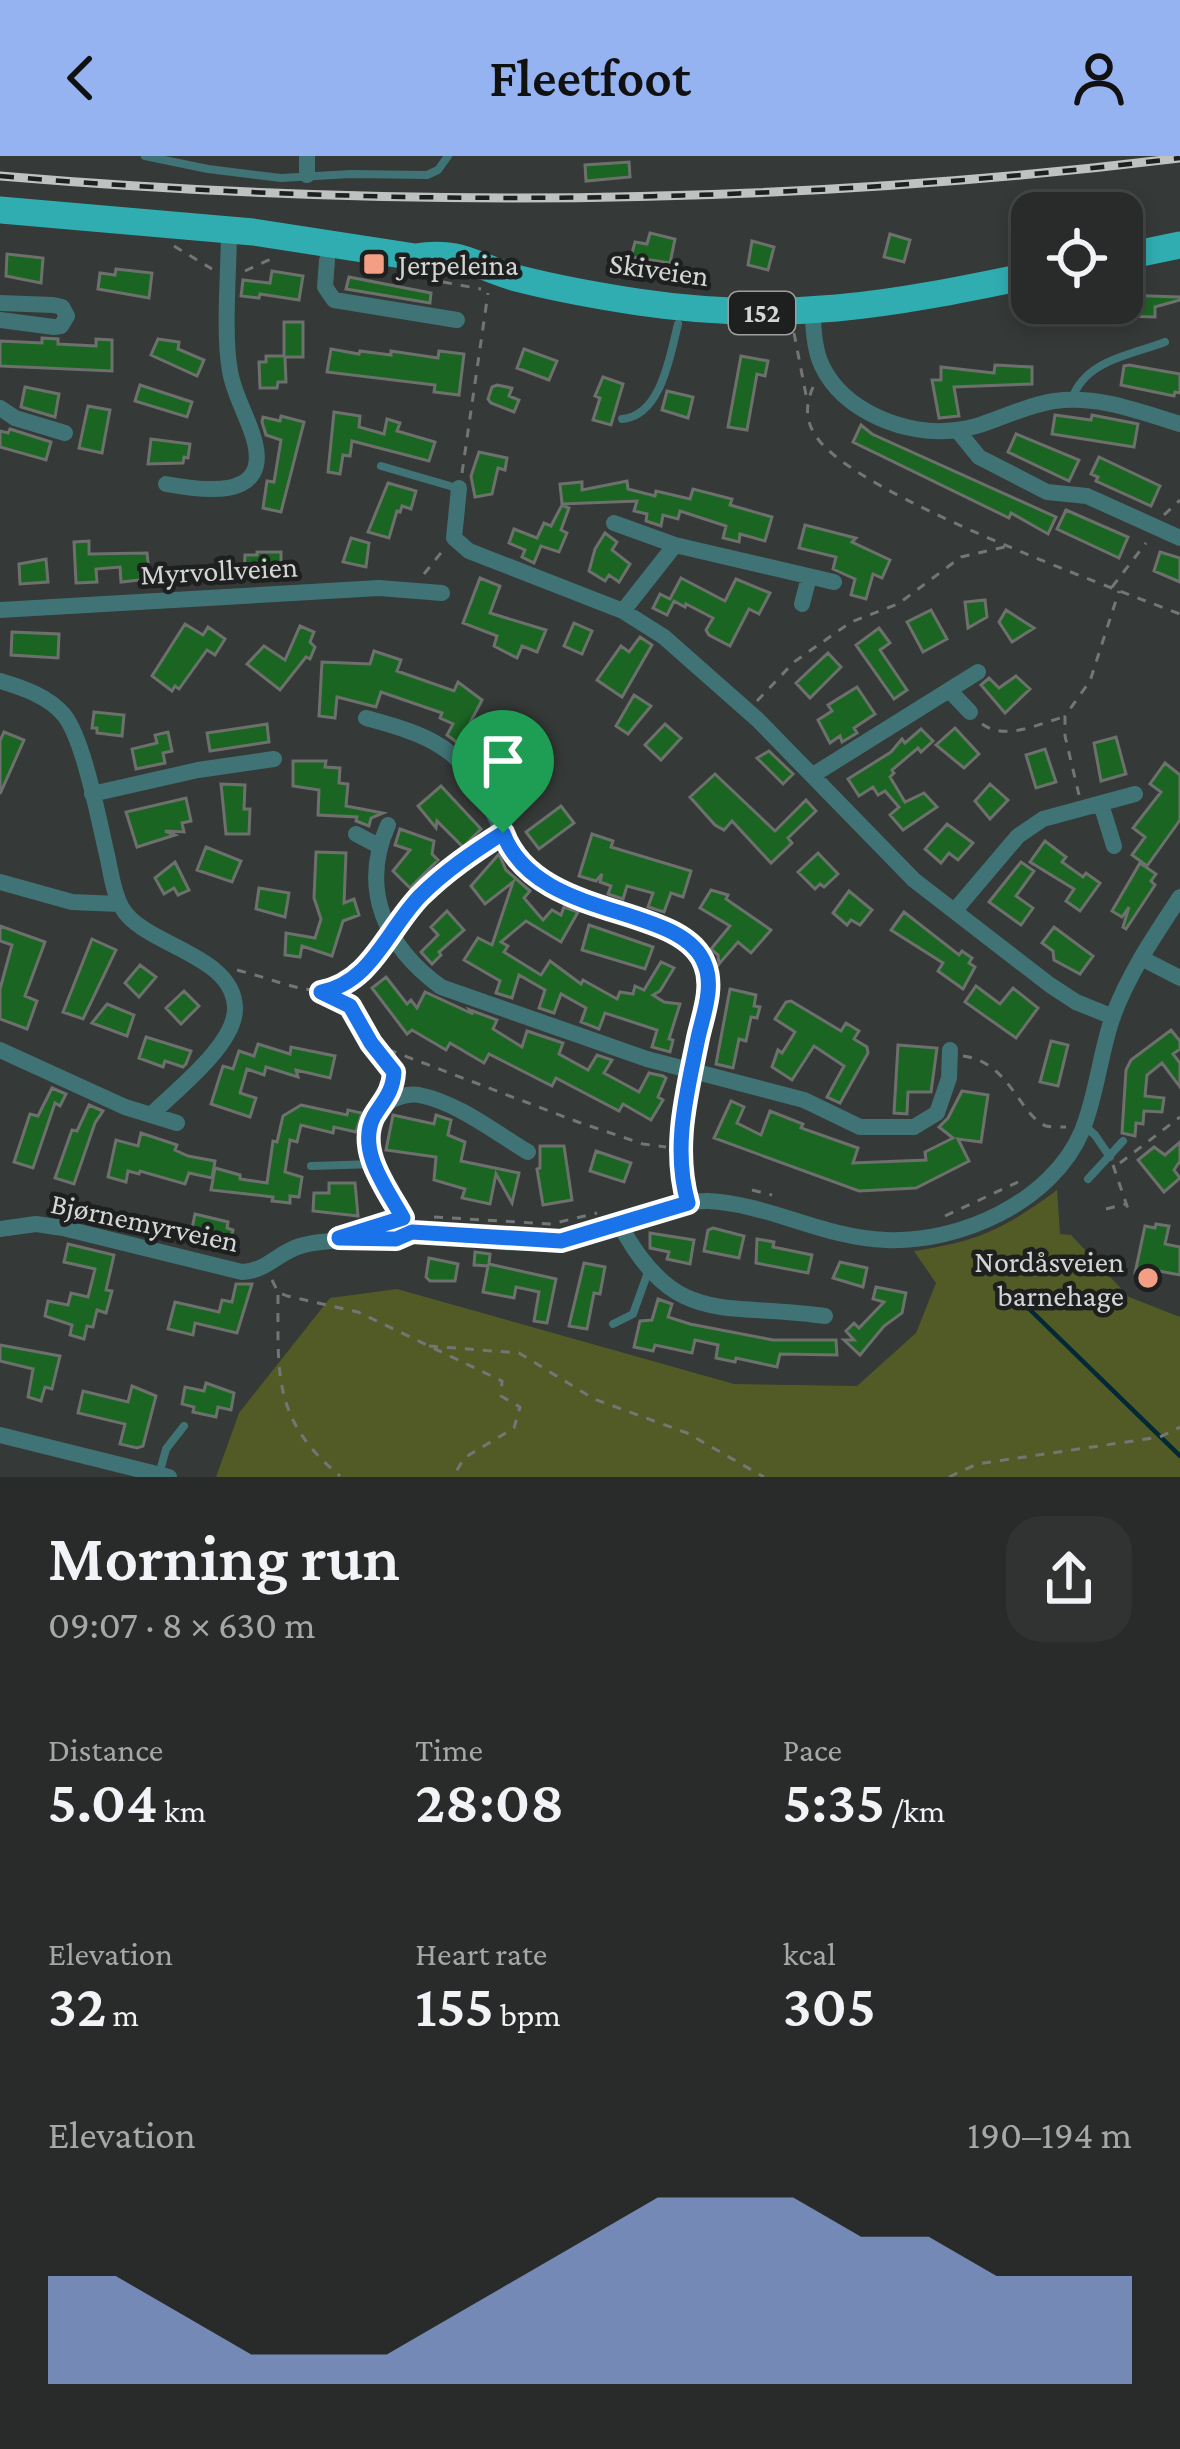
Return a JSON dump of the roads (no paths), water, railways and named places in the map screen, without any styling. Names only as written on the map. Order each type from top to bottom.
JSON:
[{"type":"main road","name":"Skiveien","points":[[0,209],[229,230],[415,257],[441,253],[469,258],[491,281],[803,321],[1011,279]]},
{"type":"main road","points":[[1143,252],[1180,245]]},
{"type":"street","points":[[166,484],[228,491],[241,483],[256,460],[256,444],[229,366],[229,230]]},
{"type":"street","points":[[327,260],[325,287],[334,300],[458,320]]},
{"type":"street","points":[[0,303],[53,305],[62,307],[68,316],[62,326],[54,327],[0,320]]},
{"type":"street","points":[[803,321],[825,371],[850,400],[893,424],[957,430],[1030,406],[1072,400],[1135,408],[1180,424]]},
{"type":"street","points":[[0,408],[15,418],[65,433]]},
{"type":"street","points":[[957,430],[979,457],[1047,492],[1087,496],[1180,538]]},
{"type":"street","points":[[459,488],[454,538],[469,551],[623,611],[664,637],[748,711],[914,880],[1050,985],[1113,1017]]},
{"type":"street","points":[[614,523],[675,545],[834,583]]},
{"type":"street","points":[[623,611],[675,545]]},
{"type":"street","points":[[802,604],[809,577]]},
{"type":"street","name":"Myrvollveien","points":[[0,610],[274,592],[411,589],[442,593]]},
{"type":"street","points":[[813,776],[978,672]]},
{"type":"street","points":[[0,681],[41,697],[68,718],[119,904],[145,928],[216,973],[234,1000],[233,1024],[208,1060],[152,1114]]},
{"type":"street","points":[[950,691],[970,712]]},
{"type":"street","points":[[366,718],[429,736],[451,752],[483,793],[519,862],[538,881],[666,930],[695,949],[706,965],[708,991],[680,1147],[688,1203],[743,1207],[858,1238],[931,1238],[985,1220],[1028,1196],[1062,1166],[1113,1017],[1141,958],[1180,897]]},
{"type":"street","points":[[381,742],[387,723]]},
{"type":"street","points":[[92,794],[274,759]]},
{"type":"street","points":[[956,909],[1018,836],[1043,819],[1136,794]]},
{"type":"street","points":[[1092,806],[1114,846]]},
{"type":"street","points":[[388,825],[379,847],[376,903],[420,971],[441,987],[580,1037],[804,1100],[860,1127],[914,1127],[937,1113],[949,1078],[950,1051]]},
{"type":"street","points":[[356,834],[379,847]]},
{"type":"street","points":[[0,882],[72,902],[119,904]]},
{"type":"street","points":[[1141,958],[1180,978]]},
{"type":"street","points":[[0,1050],[104,1098],[177,1123]]},
{"type":"street","points":[[949,1078],[970,1078]]},
{"type":"street","points":[[407,1225],[369,1153],[370,1127],[385,1104],[421,1095],[528,1152]]},
{"type":"street","name":"Bjørnemyrveien","points":[[0,1229],[36,1224],[242,1272],[266,1268],[280,1255],[303,1245],[339,1238],[396,1239],[407,1225],[534,1242],[561,1241],[688,1203]]},
{"type":"street","points":[[620,1225],[648,1272],[682,1296],[755,1313],[825,1316]]},
{"type":"street","points":[[0,1436],[164,1475]]},
{"type":"lane","points":[[145,156],[256,176],[307,166],[427,176],[448,156]]},
{"type":"lane","points":[[622,419],[640,416],[651,405],[678,324]]},
{"type":"lane","points":[[1072,400],[1076,387],[1092,370],[1165,342]]},
{"type":"lane","points":[[382,466],[459,488]]},
{"type":"lane","points":[[1075,1126],[1096,1135],[1110,1157]]},
{"type":"lane","points":[[1088,1179],[1124,1142]]},
{"type":"lane","points":[[311,1166],[375,1164]]},
{"type":"lane","points":[[613,1324],[633,1314],[648,1272]]},
{"type":"lane","points":[[164,1475],[166,1449],[184,1426]]},
{"type":"waterway","points":[[1020,1300],[1180,1456]]},
{"type":"railway","points":[[0,176],[295,194],[590,197],[886,186],[1180,158]]},
{"type":"place","name":"Jerpeleina","points":[[374,264]]},
{"type":"place","name":"Nordåsveien barnehage","points":[[1148,1278]]}]
